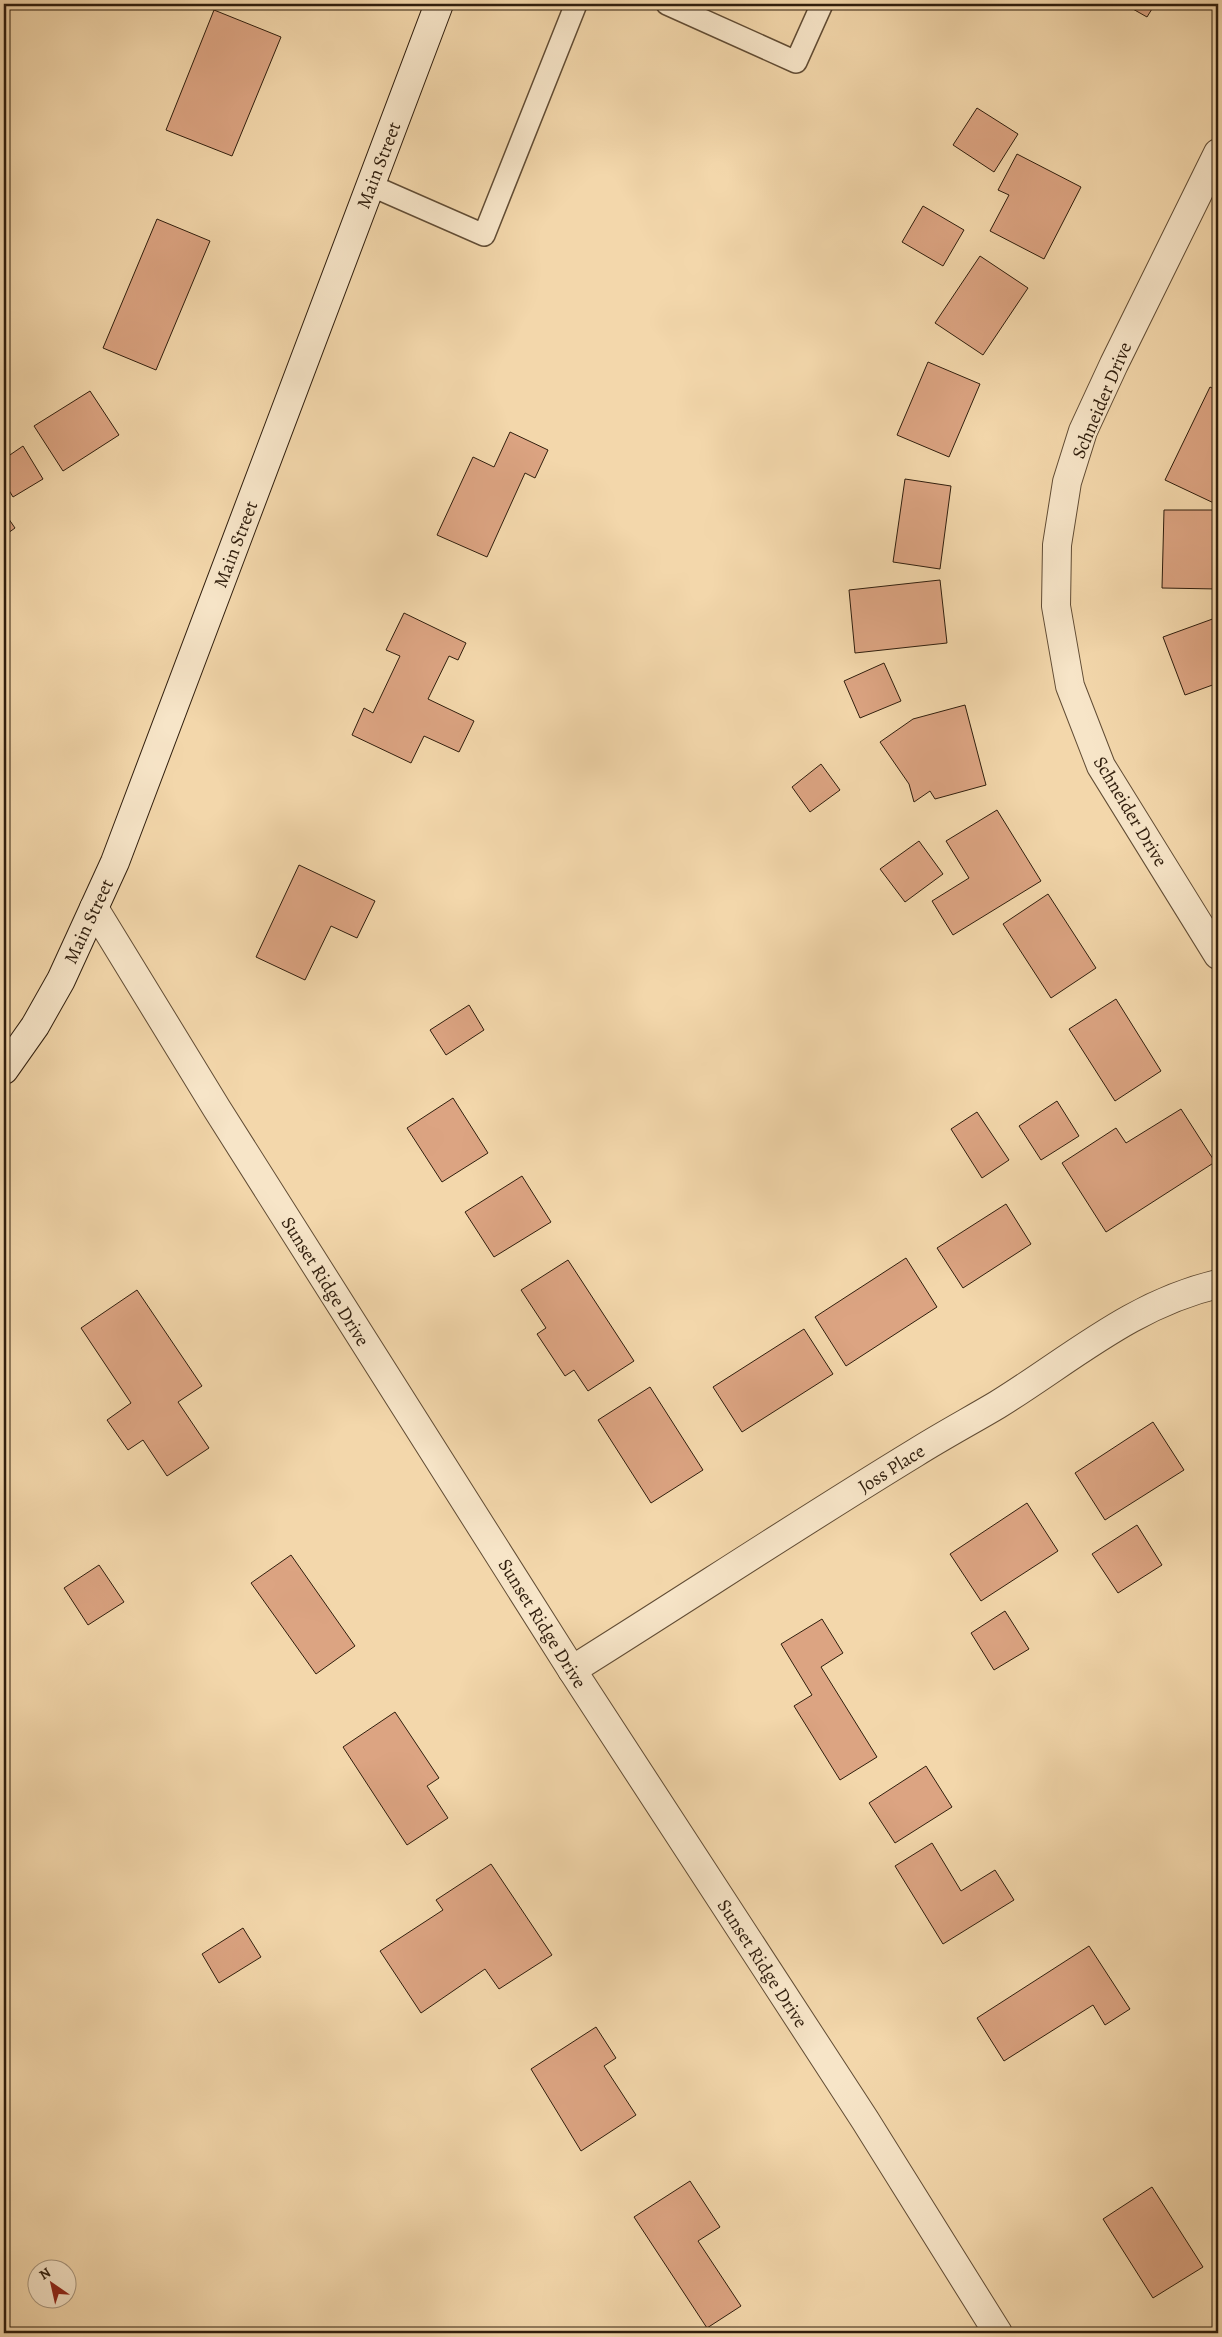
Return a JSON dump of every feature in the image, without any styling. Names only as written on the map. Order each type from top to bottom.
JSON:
[{"type":"street","name":"Main Street","points":[[4,1070],[35,1026],[61,980],[115,862],[438,4]]},
{"type":"street","name":"Schneider Drive","points":[[1218,153],[1083,431],[1067,482],[1057,545],[1056,606],[1070,686],[1100,766],[1218,955]]},
{"type":"street","name":"Sunset Ridge Drive","points":[[94,908],[228,1126],[572,1670],[823,2055],[998,2333]]},
{"type":"street","name":"Joss Place","points":[[572,1670],[915,1453],[998,1404],[1114,1327],[1162,1302],[1189,1291],[1218,1284]]},
{"type":"lane","points":[[370,185],[484,234],[576,4]]},
{"type":"lane","points":[[667,4],[796,62],[822,4]]},
{"type":"building","points":[[1124,4],[1155,4],[1147,17]]},
{"type":"building","points":[[214,10],[281,37],[232,156],[166,130]]},
{"type":"building","points":[[977,108],[1018,134],[994,172],[953,145]]},
{"type":"building","points":[[1017,154],[1081,187],[1044,259],[990,231],[1009,195],[998,190]]},
{"type":"building","points":[[923,206],[964,230],[943,266],[902,242]]},
{"type":"building","points":[[157,219],[210,241],[156,370],[103,348]]},
{"type":"building","points":[[980,256],[1028,288],[983,355],[935,323]]},
{"type":"building","points":[[928,362],[980,384],[949,457],[897,435]]},
{"type":"building","points":[[1210,387],[1218,391],[1218,505],[1165,480]]},
{"type":"building","points":[[90,391],[119,435],[63,471],[34,426]]},
{"type":"building","points":[[510,432],[548,450],[535,478],[525,473],[487,557],[437,535],[473,457],[494,467]]},
{"type":"building","points":[[23,446],[43,479],[13,497],[4,482],[4,459]]},
{"type":"building","points":[[905,479],[951,486],[940,569],[893,562]]},
{"type":"building","points":[[1164,510],[1218,510],[1218,589],[1162,588]]},
{"type":"building","points":[[4,512],[15,528],[4,536]]},
{"type":"building","points":[[940,580],[947,643],[855,653],[849,590]]},
{"type":"building","points":[[404,613],[466,643],[458,660],[449,656],[428,699],[474,721],[459,752],[424,736],[411,763],[352,735],[364,708],[373,713],[400,656],[386,650]]},
{"type":"building","points":[[1218,617],[1218,683],[1185,695],[1163,637]]},
{"type":"building","points":[[884,663],[901,701],[860,718],[844,681]]},
{"type":"building","points":[[965,705],[986,785],[935,799],[930,791],[914,802],[909,784],[880,742],[913,719]]},
{"type":"building","points":[[821,764],[840,790],[810,812],[792,787]]},
{"type":"building","points":[[997,810],[1041,881],[953,935],[932,901],[969,878],[946,841]]},
{"type":"building","points":[[919,841],[943,874],[905,902],[880,869]]},
{"type":"building","points":[[299,865],[375,901],[357,938],[331,926],[305,980],[256,957]]},
{"type":"building","points":[[1048,894],[1096,968],[1051,998],[1003,924]]},
{"type":"building","points":[[1116,999],[1161,1071],[1115,1101],[1069,1029]]},
{"type":"building","points":[[469,1005],[484,1030],[446,1055],[430,1030]]},
{"type":"building","points":[[453,1098],[488,1153],[442,1182],[407,1128]]},
{"type":"building","points":[[1057,1101],[1079,1136],[1041,1160],[1019,1126]]},
{"type":"building","points":[[1181,1109],[1215,1162],[1106,1232],[1062,1163],[1116,1128],[1126,1143]]},
{"type":"building","points":[[977,1112],[1009,1160],[982,1178],[951,1129]]},
{"type":"building","points":[[522,1176],[551,1222],[494,1257],[465,1212]]},
{"type":"building","points":[[1006,1204],[1031,1244],[963,1288],[937,1248]]},
{"type":"building","points":[[906,1258],[937,1307],[846,1366],[815,1317]]},
{"type":"building","points":[[568,1260],[634,1361],[588,1391],[574,1370],[565,1376],[537,1334],[546,1328],[521,1290]]},
{"type":"building","points":[[137,1290],[202,1386],[178,1402],[209,1448],[167,1476],[143,1440],[128,1450],[107,1420],[131,1403],[81,1328]]},
{"type":"building","points":[[804,1329],[833,1374],[742,1432],[713,1387]]},
{"type":"building","points":[[650,1387],[703,1470],[651,1503],[598,1420]]},
{"type":"building","points":[[1153,1422],[1184,1470],[1105,1520],[1075,1473]]},
{"type":"building","points":[[1027,1503],[1058,1551],[981,1601],[950,1554]]},
{"type":"building","points":[[1137,1525],[1162,1565],[1118,1593],[1092,1554]]},
{"type":"building","points":[[291,1555],[355,1646],[316,1674],[251,1583]]},
{"type":"building","points":[[99,1565],[124,1602],[88,1625],[64,1588]]},
{"type":"building","points":[[1005,1611],[1029,1649],[994,1670],[971,1633]]},
{"type":"building","points":[[822,1619],[843,1653],[821,1667],[877,1757],[840,1780],[794,1706],[812,1695],[781,1644]]},
{"type":"building","points":[[395,1712],[439,1778],[427,1786],[448,1818],[407,1845],[343,1747]]},
{"type":"building","points":[[926,1766],[952,1807],[895,1843],[869,1803]]},
{"type":"building","points":[[932,1843],[961,1891],[995,1870],[1014,1900],[943,1944],[895,1866]]},
{"type":"building","points":[[491,1864],[552,1955],[499,1989],[485,1969],[421,2013],[380,1951],[443,1910],[436,1900]]},
{"type":"building","points":[[243,1928],[261,1957],[219,1983],[202,1954]]},
{"type":"building","points":[[1089,1946],[1130,2009],[1105,2025],[1093,2005],[1004,2061],[977,2018]]},
{"type":"building","points":[[596,2027],[616,2058],[604,2066],[636,2115],[581,2151],[531,2069]]},
{"type":"building","points":[[690,2181],[720,2227],[698,2241],[741,2306],[707,2328],[634,2217]]},
{"type":"building","points":[[1152,2187],[1203,2267],[1153,2298],[1103,2219]]}]
